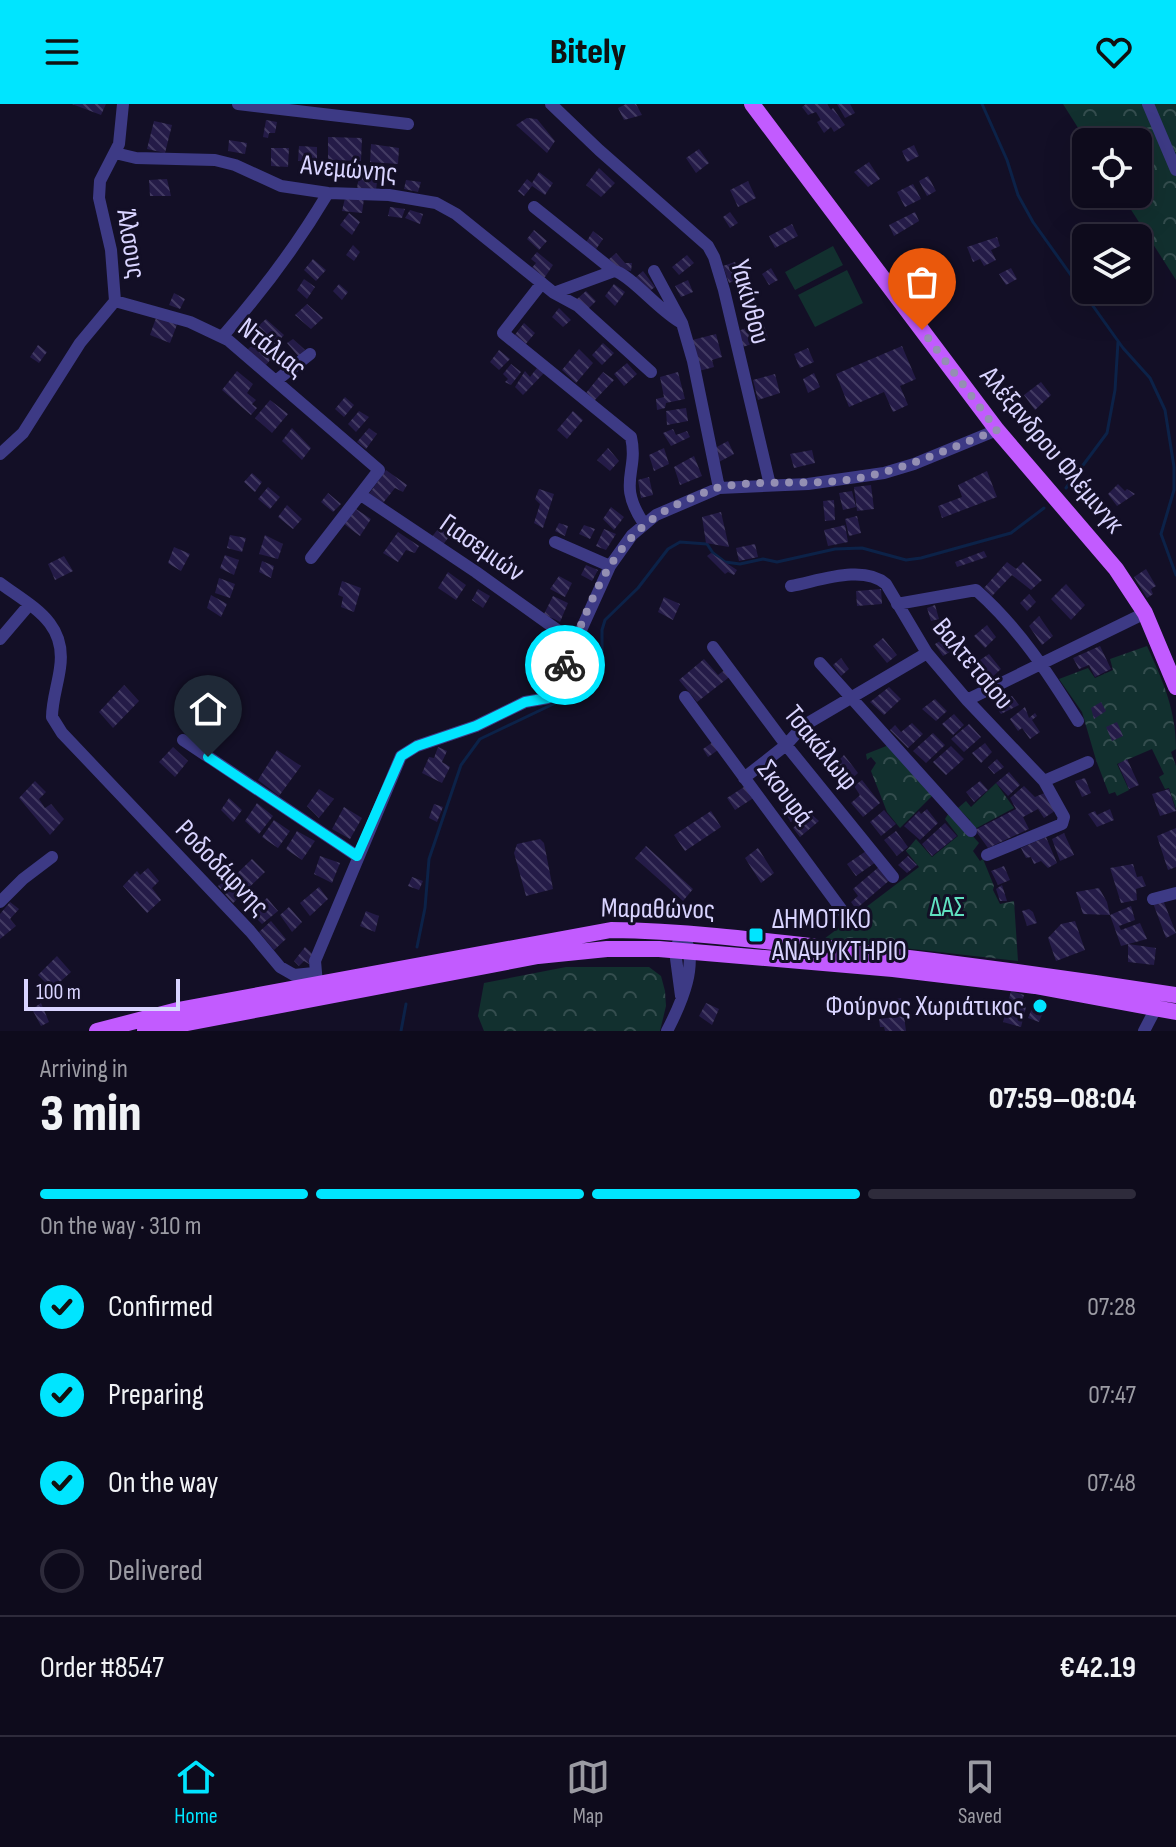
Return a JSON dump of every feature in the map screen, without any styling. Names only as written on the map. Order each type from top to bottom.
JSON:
[{"type":"main road","name":"Αλέξανδρου Φλέμινγκ","points":[[752,104],[997,430],[1105,555],[1145,613],[1176,687]]},
{"type":"main road","name":"Μαραθώνος","points":[[97,1031],[316,979],[599,931],[682,933],[1021,971],[1176,995]]},
{"type":"main road","name":"Μαραθώνος","points":[[145,1031],[216,1024],[538,956],[607,949],[893,969],[1010,983],[1176,1012]]},
{"type":"street","name":"Άλσους","points":[[0,454],[23,433],[80,343],[115,301],[111,250],[99,198],[100,181],[119,144],[123,104]]},
{"type":"street","points":[[238,104],[408,124]]},
{"type":"street","name":"Υακίνθου","points":[[551,104],[708,246],[724,290],[770,485]]},
{"type":"street","points":[[1153,108],[1176,170]]},
{"type":"street","name":"Ανεμώνης","points":[[115,153],[136,158],[215,160],[235,165],[281,186],[328,193],[389,195],[436,203],[456,214],[554,293],[578,306],[651,372]]},
{"type":"street","points":[[222,337],[299,243],[328,193]]},
{"type":"street","points":[[534,207],[614,271]]},
{"type":"street","points":[[554,293],[614,271],[621,272],[660,309],[682,323]]},
{"type":"street","points":[[654,271],[682,323],[693,361],[719,488]]},
{"type":"street","points":[[542,283],[503,333],[631,437],[629,492],[644,524]]},
{"type":"street","name":"Ντάλιας","points":[[115,301],[190,322],[222,337],[277,380],[379,470],[361,495]]},
{"type":"street","points":[[277,380],[310,354]]},
{"type":"street","points":[[316,979],[320,949],[401,756],[417,746],[476,726],[525,702],[548,698],[610,566],[621,548],[644,524],[670,507],[719,488],[808,484],[884,473],[997,430]]},
{"type":"street","points":[[311,558],[361,495]]},
{"type":"street","name":"Γιασεμιών","points":[[361,495],[574,642]]},
{"type":"street","points":[[555,542],[610,566]]},
{"type":"street","points":[[791,586],[869,574],[886,584],[897,604]]},
{"type":"street","name":"Ροδοδάφνης","points":[[0,583],[48,620],[59,634],[62,656],[52,709],[55,724],[142,820],[250,931],[280,967],[294,975],[316,979]]},
{"type":"street","name":"Βαλτετσίου","points":[[987,855],[1060,826],[1064,817],[1044,781],[927,653],[897,604],[976,590],[1011,623],[1042,662]]},
{"type":"street","points":[[0,639],[29,605]]},
{"type":"street","points":[[967,700],[1145,613]]},
{"type":"street","name":"Τσακάλωφ","points":[[713,647],[786,745],[893,877]]},
{"type":"street","points":[[744,778],[786,745],[803,726],[927,653]]},
{"type":"street","points":[[1042,662],[1078,721]]},
{"type":"street","points":[[820,663],[971,831]]},
{"type":"street","name":"Σκουφά","points":[[685,697],[847,917]]},
{"type":"street","points":[[183,740],[357,856]]},
{"type":"street","points":[[1044,781],[1088,762]]},
{"type":"street","points":[[0,902],[52,857]]},
{"type":"street","points":[[1153,899],[1176,893]]},
{"type":"street","points":[[667,1031],[687,983],[682,933]]},
{"type":"street","points":[[1144,1031],[1156,1008]]},
{"type":"green space","points":[[1063,104],[1176,104],[1176,280],[1152,242],[1152,224],[1140,224],[1130,208],[1152,208],[1152,128],[1078,128]]},
{"type":"green space","points":[[833,246],[843,265],[795,290],[785,272]]},
{"type":"green space","points":[[847,270],[863,303],[815,327],[798,295]]},
{"type":"green space","points":[[1147,646],[1174,721],[1176,749],[1171,752],[1176,766],[1176,809],[1169,788],[1165,789],[1159,777],[1164,774],[1152,749],[1117,764],[1129,790],[1117,796],[1115,792],[1109,794],[1082,712],[1059,679],[1088,668],[1095,678],[1113,670],[1110,659]]},
{"type":"green space","points":[[889,745],[934,794],[900,828],[887,812],[871,771],[876,763],[871,757],[867,760],[866,754]]},
{"type":"green space","points":[[996,783],[1014,808],[971,831],[967,826],[970,820],[958,808],[966,801],[971,807]]},
{"type":"green space","name":"ΔΑΣ","points":[[950,811],[979,843],[973,851],[980,861],[983,859],[1000,904],[1014,901],[1018,961],[824,939],[919,867],[906,851],[916,839],[932,857],[958,836],[945,819]]},
{"type":"green space","points":[[566,967],[649,967],[661,976],[665,991],[666,1006],[660,1031],[484,1031],[478,1016],[484,983]]},
{"type":"building","points":[[72,104],[106,104],[101,115]]},
{"type":"building","points":[[636,104],[642,115],[624,120],[618,108]]},
{"type":"building","points":[[806,104],[827,104],[845,125],[834,132],[831,127],[824,133],[817,122],[821,120],[816,112],[808,115],[802,107]]},
{"type":"building","points":[[837,104],[850,104],[855,113],[845,118]]},
{"type":"building","points":[[527,118],[537,119],[555,141],[547,153],[516,125]]},
{"type":"building","points":[[266,120],[277,122],[275,133],[269,133],[268,138],[263,137]]},
{"type":"building","points":[[154,121],[172,125],[165,153],[147,149]]},
{"type":"building","points":[[328,137],[362,138],[361,161],[328,160]]},
{"type":"building","points":[[229,140],[247,143],[245,154],[228,151]]},
{"type":"building","points":[[371,144],[399,148],[398,164],[370,162]]},
{"type":"building","points":[[914,145],[919,156],[907,162],[902,151]]},
{"type":"building","points":[[299,146],[317,147],[317,160],[313,160],[313,166],[303,166],[303,161],[298,161]]},
{"type":"building","points":[[271,148],[289,148],[288,167],[271,166]]},
{"type":"building","points":[[699,149],[709,163],[696,173],[686,158]]},
{"type":"building","points":[[869,162],[880,179],[868,187],[854,172]]},
{"type":"building","points":[[599,168],[615,183],[601,197],[586,185]]},
{"type":"building","points":[[360,170],[378,172],[376,191],[357,188]]},
{"type":"building","points":[[539,172],[553,183],[545,195],[532,186],[524,196],[518,191],[527,179],[532,183]]},
{"type":"building","points":[[928,176],[936,191],[927,196],[919,181]]},
{"type":"building","points":[[167,179],[171,196],[150,196],[149,180]]},
{"type":"building","points":[[406,180],[421,182],[418,192],[404,189]]},
{"type":"building","points":[[748,181],[756,198],[738,207],[730,190]]},
{"type":"building","points":[[913,184],[921,199],[905,207],[897,192]]},
{"type":"building","points":[[345,198],[364,199],[362,213],[342,211]]},
{"type":"building","points":[[390,207],[405,209],[402,218],[388,216]]},
{"type":"building","points":[[410,210],[423,214],[420,224],[405,218]]},
{"type":"building","points":[[730,212],[738,223],[730,228],[723,217]]},
{"type":"building","points":[[915,212],[919,221],[894,236],[889,225]]},
{"type":"building","points":[[349,213],[360,222],[352,235],[340,225]]},
{"type":"building","points":[[792,224],[798,236],[775,248],[769,236]]},
{"type":"building","points":[[534,230],[547,241],[539,250],[527,239]]},
{"type":"building","points":[[593,231],[603,239],[594,252],[585,244]]},
{"type":"building","points":[[997,237],[1000,246],[991,250],[996,260],[984,266],[980,259],[973,262],[967,247]]},
{"type":"building","points":[[353,245],[360,252],[354,261],[346,255]]},
{"type":"building","points":[[537,252],[553,265],[543,280],[530,270],[536,263],[531,259]]},
{"type":"building","points":[[616,253],[625,263],[632,263],[631,271],[621,269],[608,260]]},
{"type":"building","points":[[687,255],[694,263],[679,275],[672,267]]},
{"type":"building","points":[[313,259],[326,270],[316,281],[304,270]]},
{"type":"building","points":[[735,262],[742,278],[729,283],[723,266]]},
{"type":"building","points":[[771,268],[778,280],[769,285],[762,274]]},
{"type":"building","points":[[1011,268],[1017,279],[1006,285],[999,274]]},
{"type":"building","points":[[643,271],[655,287],[647,293],[635,278]]},
{"type":"building","points":[[304,279],[315,287],[307,299],[297,290]]},
{"type":"building","points":[[688,280],[693,292],[681,297],[675,286]]},
{"type":"building","points":[[339,284],[348,292],[342,300],[333,291]]},
{"type":"building","points":[[614,284],[625,292],[615,306],[605,296]]},
{"type":"building","points":[[586,291],[596,301],[587,310],[577,299]]},
{"type":"building","points":[[174,293],[185,299],[180,309],[169,305]]},
{"type":"building","points":[[307,304],[323,318],[311,329],[295,315]]},
{"type":"building","points":[[559,308],[571,320],[563,327],[552,317]]},
{"type":"building","points":[[157,315],[178,322],[170,343],[150,335]]},
{"type":"building","points":[[266,319],[284,335],[273,347],[255,329]]},
{"type":"building","points":[[763,322],[768,338],[743,347],[738,331]]},
{"type":"building","points":[[524,323],[535,333],[525,345],[514,336]]},
{"type":"building","points":[[716,334],[722,357],[712,360],[714,367],[699,371],[692,340]]},
{"type":"building","points":[[259,339],[276,353],[266,365],[247,350]]},
{"type":"building","points":[[293,339],[305,350],[299,357],[287,343]]},
{"type":"building","points":[[603,343],[614,353],[602,365],[592,355]]},
{"type":"building","points":[[38,345],[47,352],[39,363],[30,357]]},
{"type":"building","points":[[902,346],[916,379],[900,386],[908,405],[893,412],[884,392],[849,407],[836,374]]},
{"type":"building","points":[[808,348],[814,362],[800,368],[794,354]]},
{"type":"building","points":[[579,349],[593,363],[576,383],[562,370]]},
{"type":"building","points":[[499,350],[510,359],[499,370],[490,362]]},
{"type":"building","points":[[627,363],[637,374],[624,386],[614,374]]},
{"type":"building","points":[[511,364],[521,372],[511,385],[505,382],[508,379],[503,374]]},
{"type":"building","points":[[537,368],[544,373],[523,395],[515,387],[525,371],[530,377]]},
{"type":"building","points":[[237,371],[253,384],[247,393],[256,400],[252,404],[257,408],[251,415],[222,390]]},
{"type":"building","points":[[603,372],[614,380],[594,401],[586,393]]},
{"type":"building","points":[[678,372],[685,399],[666,403],[665,408],[657,410],[656,399],[664,397],[660,377]]},
{"type":"building","points":[[814,373],[820,387],[808,393],[803,379]]},
{"type":"building","points":[[775,374],[780,393],[758,400],[753,380]]},
{"type":"building","points":[[1041,382],[1051,395],[1035,410],[1024,395]]},
{"type":"building","points":[[345,397],[354,405],[344,417],[335,409]]},
{"type":"building","points":[[270,400],[288,414],[272,433],[255,418]]},
{"type":"building","points":[[686,408],[688,421],[667,425],[666,411]]},
{"type":"building","points":[[359,411],[369,417],[356,432],[348,424]]},
{"type":"building","points":[[573,411],[583,420],[567,439],[557,430]]},
{"type":"building","points":[[292,428],[311,448],[302,460],[282,441]]},
{"type":"building","points":[[369,428],[377,434],[366,449],[357,442]]},
{"type":"building","points":[[673,429],[676,435],[687,431],[690,437],[671,446],[663,433]]},
{"type":"building","points":[[728,441],[734,454],[717,463],[713,449]]},
{"type":"building","points":[[608,448],[619,461],[610,471],[597,460]]},
{"type":"building","points":[[664,448],[669,464],[654,471],[649,455]]},
{"type":"building","points":[[812,450],[815,463],[794,468],[790,454]]},
{"type":"building","points":[[694,456],[702,476],[680,485],[674,467]]},
{"type":"building","points":[[386,470],[407,485],[403,492],[395,488],[383,503],[369,494]]},
{"type":"building","points":[[987,471],[997,497],[942,518],[938,506],[962,497],[958,485]]},
{"type":"building","points":[[252,473],[262,482],[255,492],[244,482]]},
{"type":"building","points":[[649,477],[653,495],[641,498],[638,480]]},
{"type":"building","points":[[1118,484],[1125,491],[1127,489],[1135,494],[1117,506],[1108,494]]},
{"type":"building","points":[[871,485],[874,509],[857,511],[854,487]]},
{"type":"building","points":[[268,487],[280,497],[270,509],[258,499]]},
{"type":"building","points":[[539,489],[554,494],[543,528],[534,523],[540,504],[535,499]]},
{"type":"building","points":[[852,491],[856,507],[843,510],[839,493]]},
{"type":"building","points":[[328,493],[341,504],[333,512],[321,502]]},
{"type":"building","points":[[834,500],[835,520],[825,521],[823,501]]},
{"type":"building","points":[[287,505],[302,519],[293,529],[278,517]]},
{"type":"building","points":[[611,507],[624,517],[614,530],[603,519]]},
{"type":"building","points":[[356,509],[371,519],[360,536],[344,524]]},
{"type":"building","points":[[721,512],[729,547],[706,543],[702,517]]},
{"type":"building","points":[[857,516],[861,533],[849,536],[845,519]]},
{"type":"building","points":[[559,523],[568,526],[565,536],[555,531]]},
{"type":"building","points":[[441,525],[451,534],[442,546],[431,538]]},
{"type":"building","points":[[584,525],[595,529],[590,539],[579,534]]},
{"type":"building","points":[[845,525],[848,542],[828,546],[824,530]]},
{"type":"building","points":[[604,529],[616,534],[606,550],[596,546]]},
{"type":"building","points":[[398,532],[419,546],[415,553],[406,550],[398,562],[383,553]]},
{"type":"building","points":[[230,535],[246,538],[242,552],[227,548]]},
{"type":"building","points":[[265,535],[283,544],[278,559],[259,554]]},
{"type":"building","points":[[755,544],[758,557],[739,561],[736,548]]},
{"type":"building","points":[[174,547],[190,554],[181,571],[168,563]]},
{"type":"building","points":[[984,551],[987,557],[957,567],[955,562]]},
{"type":"building","points":[[711,553],[737,570],[734,575],[725,574],[707,556]]},
{"type":"building","points":[[225,555],[239,560],[234,575],[220,568]]},
{"type":"building","points":[[64,556],[73,571],[55,580],[48,564]]},
{"type":"building","points":[[262,561],[274,566],[271,578],[259,572]]},
{"type":"building","points":[[1007,562],[1016,569],[1023,562],[1042,580],[1031,590],[1012,575],[992,596],[984,588]]},
{"type":"building","points":[[586,565],[598,570],[592,581],[581,575]]},
{"type":"building","points":[[1146,569],[1156,586],[1147,598],[1134,577]]},
{"type":"building","points":[[448,572],[466,585],[456,600],[438,588]]},
{"type":"building","points":[[559,576],[572,583],[565,597],[550,589]]},
{"type":"building","points":[[219,578],[235,584],[230,598],[215,593]]},
{"type":"building","points":[[342,581],[361,588],[354,612],[341,607],[343,597],[338,595]]},
{"type":"building","points":[[1066,584],[1085,605],[1071,620],[1051,599]]},
{"type":"building","points":[[478,589],[490,596],[483,608],[472,600]]},
{"type":"building","points":[[881,589],[882,604],[857,606],[856,591]]},
{"type":"building","points":[[1029,594],[1036,602],[1027,611],[1020,603]]},
{"type":"building","points":[[211,595],[227,604],[221,617],[207,608]]},
{"type":"building","points":[[553,596],[568,603],[560,622],[544,614]]},
{"type":"building","points":[[664,597],[680,604],[673,620],[658,612]]},
{"type":"building","points":[[935,605],[939,619],[931,621],[927,608]]},
{"type":"building","points":[[1039,616],[1053,636],[1042,645],[1029,626]]},
{"type":"building","points":[[987,625],[996,637],[985,648],[974,636]]},
{"type":"building","points":[[950,635],[958,647],[943,656],[935,644]]},
{"type":"building","points":[[883,638],[897,655],[887,663],[873,646]]},
{"type":"building","points":[[1100,646],[1111,669],[1095,677],[1089,665],[1079,669],[1073,658]]},
{"type":"building","points":[[989,654],[1001,669],[990,679],[977,662]]},
{"type":"building","points":[[841,658],[849,669],[841,676],[833,665]]},
{"type":"building","points":[[704,659],[718,675],[726,669],[732,675],[697,702],[679,680]]},
{"type":"building","points":[[124,685],[139,701],[113,728],[99,712]]},
{"type":"building","points":[[889,687],[901,699],[884,715],[870,702]]},
{"type":"building","points":[[1012,696],[1019,705],[1001,714],[995,706]]},
{"type":"building","points":[[935,699],[947,711],[936,721],[922,709]]},
{"type":"building","points":[[1101,702],[1106,711],[1094,719],[1091,708]]},
{"type":"building","points":[[1025,707],[1029,718],[1035,713],[1037,716],[1032,720],[1040,732],[1030,739],[1022,728],[1018,731],[1010,719]]},
{"type":"building","points":[[954,714],[964,725],[953,735],[942,724]]},
{"type":"building","points":[[1117,722],[1123,736],[1112,741],[1106,727]]},
{"type":"building","points":[[912,723],[923,734],[908,748],[890,730],[895,725],[901,732]]},
{"type":"building","points":[[969,724],[981,737],[964,752],[951,739]]},
{"type":"building","points":[[933,733],[945,745],[926,763],[913,751]]},
{"type":"building","points":[[713,742],[718,750],[708,757],[703,749]]},
{"type":"building","points":[[985,743],[992,752],[981,763],[972,753]]},
{"type":"building","points":[[951,746],[964,759],[946,775],[933,762]]},
{"type":"building","points":[[173,747],[188,761],[175,777],[159,762]]},
{"type":"building","points":[[438,747],[447,751],[442,762],[450,767],[442,783],[422,773],[429,757],[434,758]]},
{"type":"building","points":[[277,750],[301,766],[279,796],[258,780]]},
{"type":"building","points":[[844,755],[858,773],[842,788],[828,771]]},
{"type":"building","points":[[997,759],[1004,767],[994,774],[988,767]]},
{"type":"building","points":[[1127,759],[1139,785],[1129,789],[1118,764]]},
{"type":"building","points":[[1009,772],[1020,785],[1008,796],[996,783]]},
{"type":"building","points":[[1085,778],[1091,793],[1082,797],[1075,781]]},
{"type":"building","points":[[862,780],[880,803],[863,817],[851,803],[860,795],[854,786]]},
{"type":"building","points":[[35,781],[46,792],[39,799],[45,808],[51,804],[64,819],[50,835],[19,798]]},
{"type":"building","points":[[980,781],[988,790],[974,802],[966,792]]},
{"type":"building","points":[[747,785],[755,797],[735,810],[727,798]]},
{"type":"building","points":[[1024,786],[1035,797],[1049,791],[1058,809],[1044,818],[1038,809],[1023,817],[1029,829],[988,848],[975,830],[1016,809],[1010,798]]},
{"type":"building","points":[[319,789],[334,799],[319,818],[307,806]]},
{"type":"building","points":[[1169,789],[1176,811],[1160,816],[1152,794]]},
{"type":"building","points":[[229,798],[242,810],[233,822],[221,810]]},
{"type":"building","points":[[795,798],[805,810],[791,822],[782,809]]},
{"type":"building","points":[[257,803],[273,816],[259,834],[245,821]]},
{"type":"building","points":[[434,804],[443,807],[437,822],[429,818]]},
{"type":"building","points":[[344,807],[362,818],[350,839],[332,829]]},
{"type":"building","points":[[927,809],[938,823],[920,840],[904,826],[919,811],[921,814]]},
{"type":"building","points":[[1110,809],[1114,820],[1097,827],[1088,814],[1095,811],[1097,815]]},
{"type":"building","points":[[884,810],[896,824],[881,836],[870,822]]},
{"type":"building","points":[[711,811],[721,827],[685,851],[674,835]]},
{"type":"building","points":[[810,813],[819,821],[800,837],[793,828]]},
{"type":"building","points":[[274,820],[290,831],[278,848],[262,837]]},
{"type":"building","points":[[945,823],[957,836],[932,856],[922,844]]},
{"type":"building","points":[[1176,828],[1176,867],[1168,870],[1157,836]]},
{"type":"building","points":[[297,831],[315,841],[302,860],[286,849]]},
{"type":"building","points":[[896,831],[908,847],[897,856],[884,840]]},
{"type":"building","points":[[1064,833],[1074,855],[1060,861],[1052,839]]},
{"type":"building","points":[[1046,837],[1057,863],[1048,868],[1041,861],[1034,864],[1031,857],[1026,858],[1021,848]]},
{"type":"building","points":[[540,839],[544,843],[553,889],[526,896],[514,853],[517,844]]},
{"type":"building","points":[[646,846],[693,889],[683,901],[635,858]]},
{"type":"building","points":[[758,848],[774,873],[761,883],[745,858]]},
{"type":"building","points":[[866,851],[876,862],[856,876],[847,864]]},
{"type":"building","points":[[320,856],[340,863],[332,883],[314,874]]},
{"type":"building","points":[[908,856],[917,865],[907,873],[898,865]]},
{"type":"building","points":[[252,859],[265,872],[233,903],[218,886],[227,883]]},
{"type":"building","points":[[1133,864],[1137,877],[1142,876],[1146,886],[1136,889],[1137,900],[1121,903],[1110,868]]},
{"type":"building","points":[[880,866],[891,879],[856,909],[851,902],[858,896],[853,889]]},
{"type":"building","points":[[1004,866],[1010,880],[998,885],[991,871]]},
{"type":"building","points":[[148,868],[159,881],[152,888],[161,900],[147,913],[123,886],[137,871],[140,875]]},
{"type":"building","points":[[412,877],[423,881],[419,890],[408,886]]},
{"type":"building","points":[[1002,885],[1007,901],[1000,901],[996,889]]},
{"type":"building","points":[[319,887],[328,899],[310,916],[300,903]]},
{"type":"building","points":[[1099,888],[1110,915],[1083,914],[1076,892]]},
{"type":"building","points":[[267,898],[278,911],[262,924],[250,912]]},
{"type":"building","points":[[1163,900],[1176,933],[1166,938],[1153,903]]},
{"type":"building","points":[[10,902],[19,909],[10,919],[16,926],[0,939],[0,914]]},
{"type":"building","points":[[1131,906],[1135,920],[1119,926],[1121,930],[1140,923],[1147,939],[1121,946],[1110,915]]},
{"type":"building","points":[[289,907],[302,922],[292,932],[280,915]]},
{"type":"building","points":[[1029,909],[1037,923],[1027,926],[1022,911]]},
{"type":"building","points":[[366,911],[379,916],[375,932],[360,926]]},
{"type":"building","points":[[271,921],[286,939],[274,950],[259,932]]},
{"type":"building","points":[[1075,921],[1085,950],[1056,961],[1048,938],[1061,924]]},
{"type":"building","points":[[1128,944],[1156,948],[1154,965],[1128,962]]},
{"type":"building","points":[[305,947],[315,956],[309,964],[304,961],[299,966],[294,961]]},
{"type":"building","points":[[57,956],[71,972],[52,989],[38,975]]},
{"type":"building","points":[[1011,991],[1024,995],[1021,1005],[1026,1007],[1021,1027],[1003,1022],[1006,1011],[1010,1014],[1012,1006],[1008,1002]]},
{"type":"building","points":[[901,998],[904,1013],[891,1015],[891,1000]]},
{"type":"building","points":[[1035,1001],[1046,1005],[1039,1022],[1028,1018]]},
{"type":"building","points":[[41,1003],[49,1022],[41,1026],[32,1009]]},
{"type":"building","points":[[706,1003],[719,1009],[712,1025],[699,1016]]},
{"type":"building","points":[[904,1016],[906,1031],[885,1031],[884,1027],[880,1027],[879,1019]]},
{"type":"waterway","points":[[982,104],[1007,160],[1018,195],[1033,222],[1123,348],[1150,378],[1165,410],[1174,467],[1174,490],[1161,534],[1176,575]]},
{"type":"waterway","points":[[1066,488],[1107,433],[1115,390],[1118,342]]},
{"type":"waterway","points":[[417,947],[425,908],[429,859],[461,765],[480,739],[591,686],[602,664],[605,620],[638,588],[668,549],[680,542],[707,544],[725,562],[740,564],[763,559],[777,562],[835,549],[862,548],[906,560],[1011,533],[1044,508]]},
{"type":"waterway","points":[[401,1031],[406,1004]]},
{"type":"way so far","points":[[565,665],[603,577],[621,548],[644,524],[670,507],[719,488],[808,484],[884,473],[997,430],[922,330]]},
{"type":"place","name":"ΔΗΜΟΤΙΚΟ ΑΝΑΨΥΚΤΗΡΙΟ","points":[[756,935]]},
{"type":"place","name":"Φούρνος Χωριάτικος","points":[[1040,1006]]},
{"type":"route","points":[[208,757],[357,856],[401,756],[417,746],[476,726],[525,702],[548,698],[565,665]]}]
